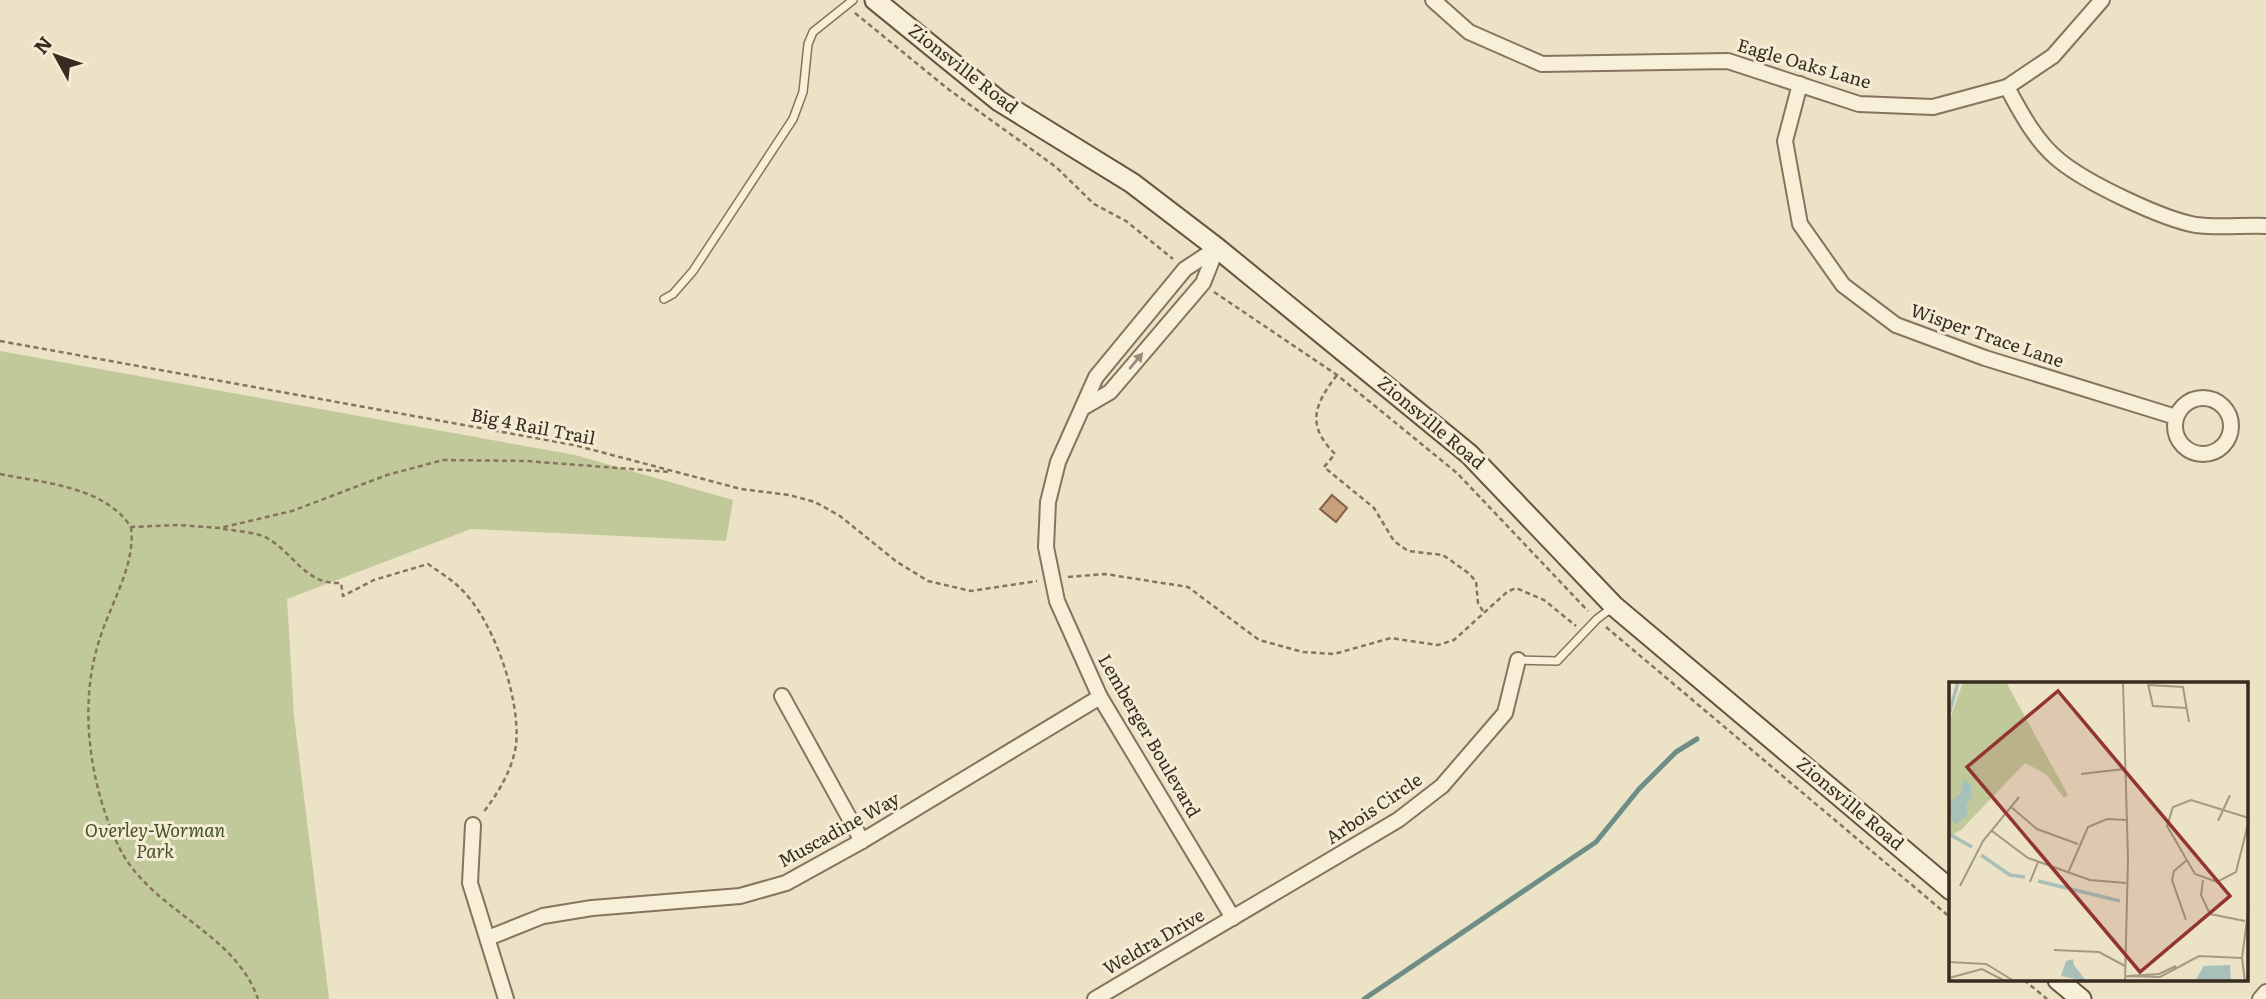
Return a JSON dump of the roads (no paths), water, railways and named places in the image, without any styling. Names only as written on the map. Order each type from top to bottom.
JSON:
[{"type":"main road","name":"Zionsville Road","points":[[875,0],[999,101],[1132,183],[1217,248],[1469,454],[1614,606],[1949,888]]},
{"type":"main road","points":[[2060,982],[2081,999]]},
{"type":"street","name":"Eagle Oaks Lane","points":[[1433,0],[1469,32],[1542,64],[1728,61],[1859,104],[1933,107],[2007,87],[2053,56],[2102,0]]},
{"type":"street","name":"Wisper Trace Lane","points":[[1800,84],[1785,141],[1800,224],[1843,285],[1896,325],[1985,358],[2176,417]]},
{"type":"street","points":[[2007,87],[2028,126],[2059,161],[2097,184],[2154,210],[2196,225],[2266,226]]},
{"type":"street","name":"Lemberger Boulevard","points":[[1217,248],[1185,269],[1096,377],[1086,406],[1069,433],[1058,462],[1048,502],[1046,547],[1057,601],[1100,697],[1233,918]]},
{"type":"street","name":"Lemberger Boulevard","points":[[1086,406],[1111,392],[1203,283],[1217,248]]},
{"type":"street","points":[[2205,398],[2214,400],[2228,413],[2231,431],[2222,447],[2205,454],[2196,453],[2180,443],[2176,435],[2176,417],[2188,402],[2205,398]]},
{"type":"street","name":"Arbois Circle","points":[[1233,918],[1398,820],[1442,786],[1506,713],[1518,660]]},
{"type":"street","points":[[782,696],[862,841]]},
{"type":"street","name":"Muscadine Way","points":[[488,938],[543,916],[592,908],[740,896],[786,883],[862,841],[1100,697]]},
{"type":"street","points":[[474,825],[470,883],[506,999]]},
{"type":"street","name":"Weldra Drive","points":[[1095,999],[1233,918]]},
{"type":"street","points":[[2260,999],[2266,992]]},
{"type":"lane","points":[[664,299],[673,294],[693,271],[793,119],[803,92],[808,44],[813,32],[849,3]]},
{"type":"lane","points":[[1518,660],[1557,661],[1584,632],[1614,606]]},
{"type":"waterway","points":[[1364,999],[1596,842],[1639,789],[1676,752],[1697,739]]},
{"type":"park label","name":"Overley-Worman Park","points":[[155,841]]}]
